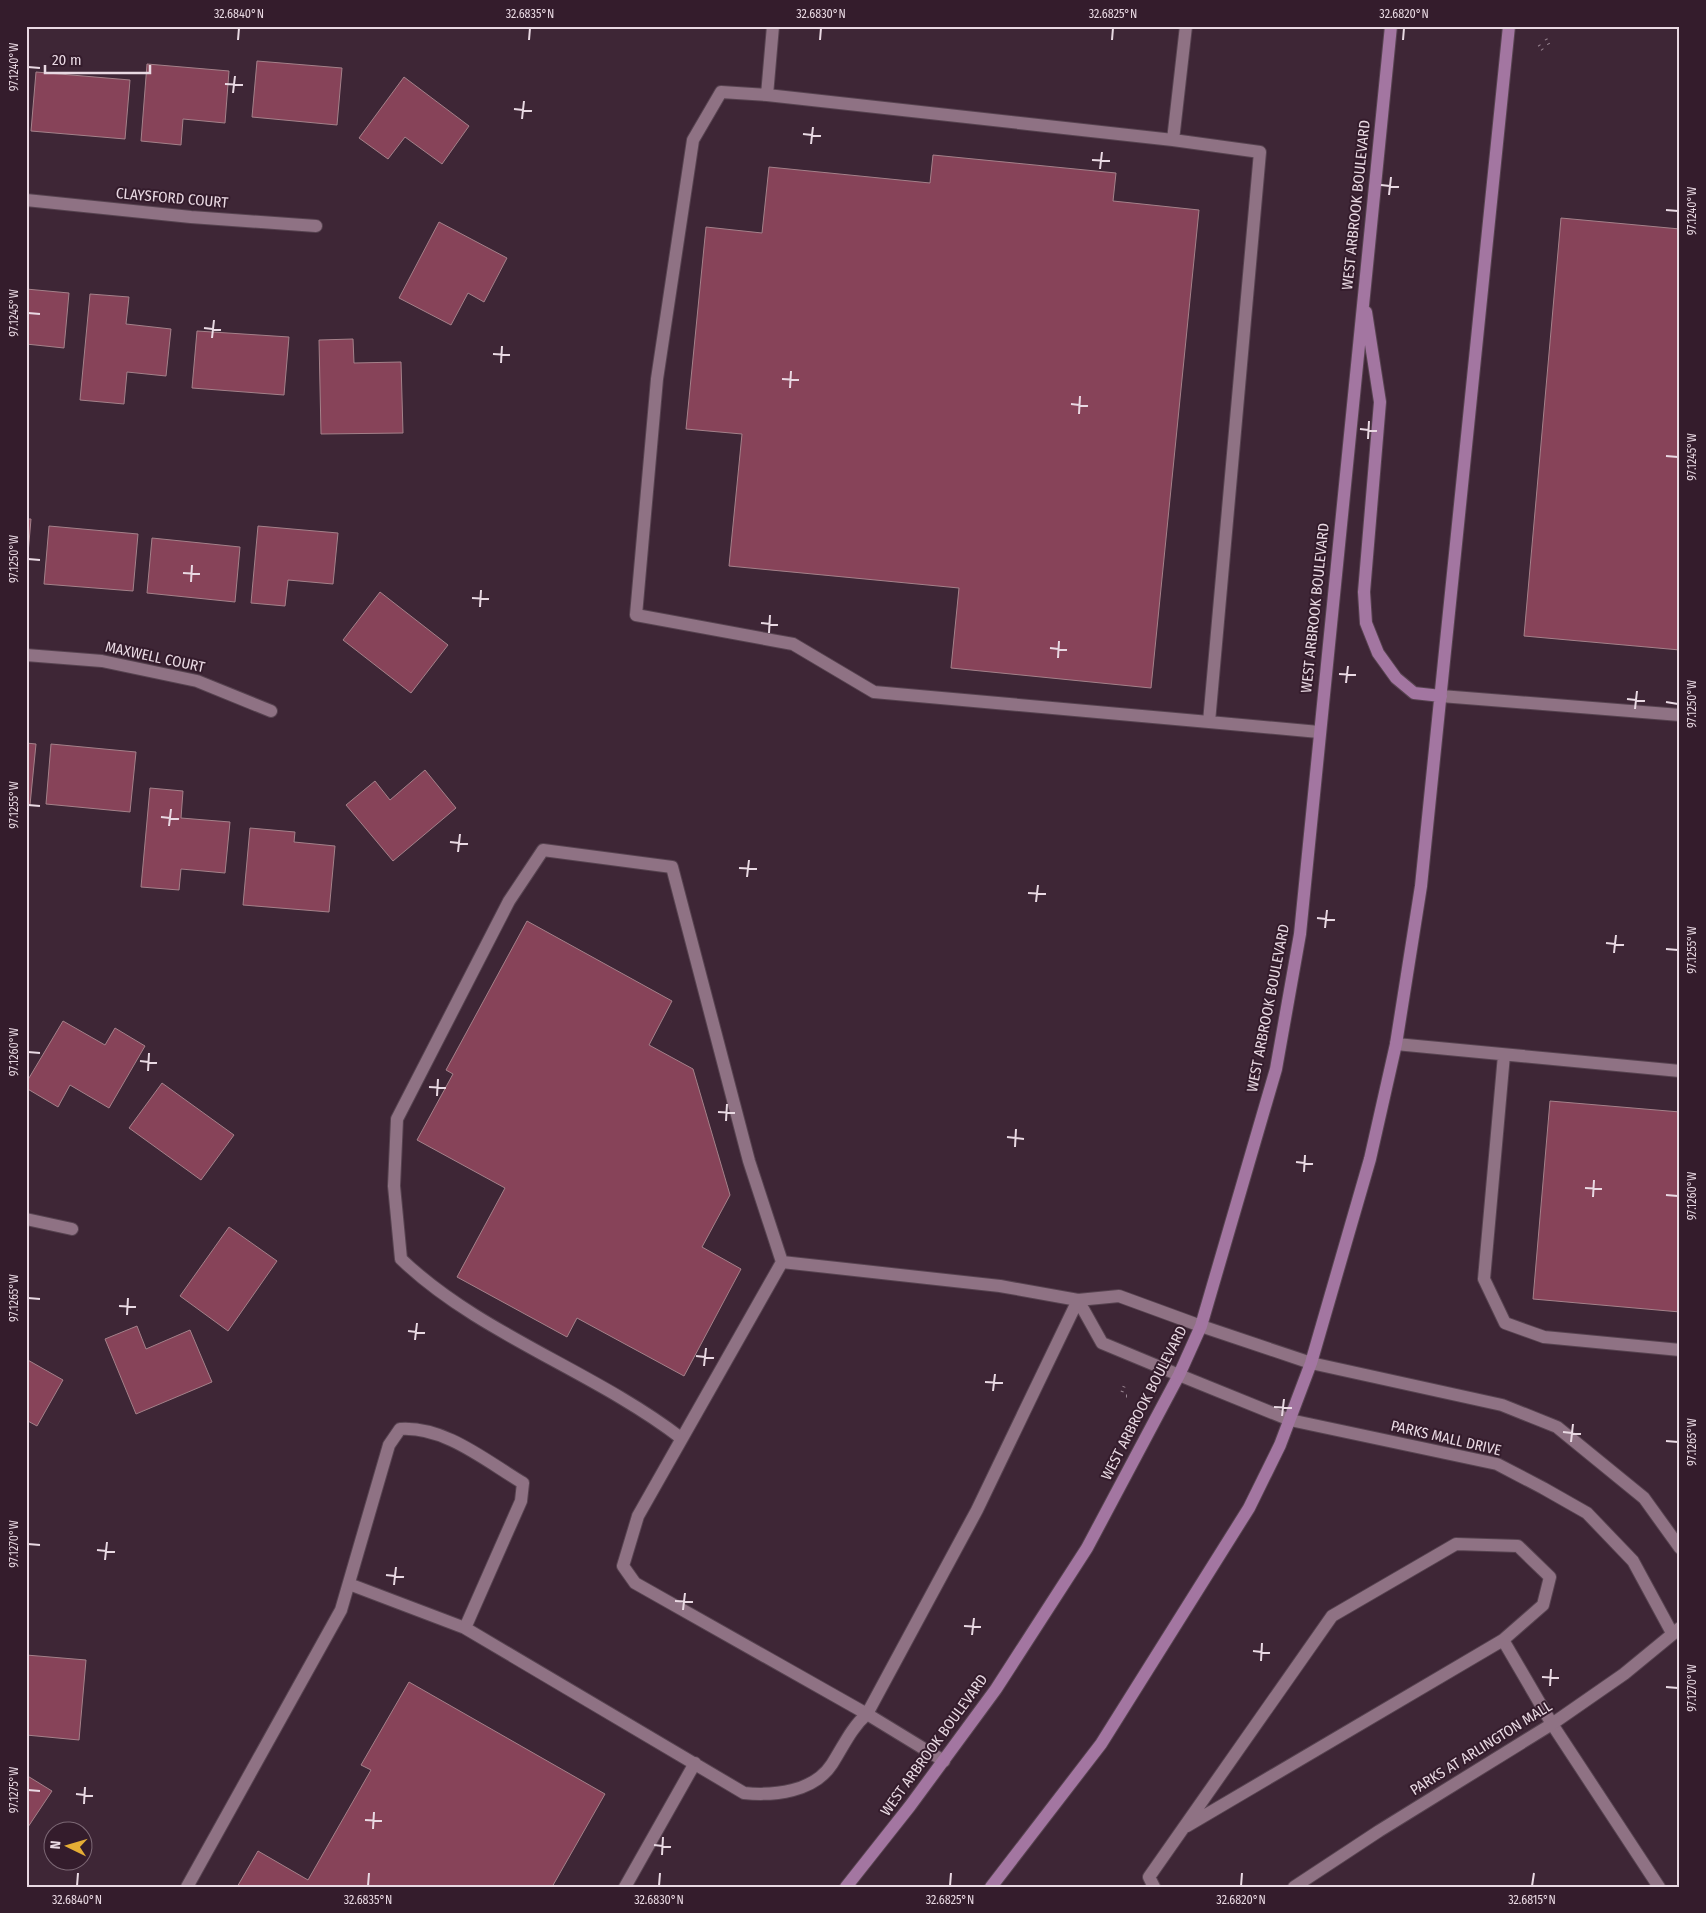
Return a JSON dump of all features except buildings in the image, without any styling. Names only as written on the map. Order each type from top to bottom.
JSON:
[{"type":"street","points":[[767,95],[773,26]]},
{"type":"street","points":[[1173,140],[1186,26]]},
{"type":"street","name":"WEST ARBROOK BOULEVARD","points":[[846,1887],[944,1761],[996,1689],[1087,1548],[1179,1375],[1201,1326],[1276,1069],[1300,934],[1390,26]]},
{"type":"street","points":[[991,1887],[1106,1736],[1249,1508],[1290,1420],[1311,1363],[1370,1159],[1396,1044],[1421,886],[1509,26]]},
{"type":"street","points":[[1208,722],[1260,152],[1173,140],[767,95],[721,92],[693,140],[657,379],[636,615],[793,644],[874,692],[1319,732]]},
{"type":"street","name":"CLAYSFORD COURT","points":[[26,200],[191,217],[316,226]]},
{"type":"street","points":[[1363,295],[1380,402],[1364,592],[1366,624],[1378,653],[1396,678],[1414,693],[1680,715]]},
{"type":"street","name":"MAXWELL COURT","points":[[26,655],[102,661],[197,681],[271,711]]},
{"type":"street","points":[[681,1438],[656,1419],[503,1331],[425,1282],[400,1258],[394,1186],[397,1119],[509,901],[543,850],[672,867],[749,1161],[782,1262],[638,1516],[624,1566],[635,1583],[867,1714],[944,1761]]},
{"type":"street","points":[[1396,1044],[1680,1070]]},
{"type":"street","points":[[1504,1055],[1484,1280],[1505,1323],[1544,1337],[1680,1350]]},
{"type":"street","points":[[26,1220],[72,1229]]},
{"type":"street","points":[[782,1262],[1000,1286],[1078,1300],[1119,1296],[1311,1363],[1502,1405],[1557,1427],[1644,1498],[1680,1548]]},
{"type":"street","points":[[349,1584],[465,1628],[744,1793],[768,1795],[806,1786],[830,1767],[856,1724],[867,1714],[977,1510],[1078,1300]]},
{"type":"street","name":"PARKS MALL DRIVE","points":[[1078,1300],[1102,1343],[1290,1420],[1497,1464],[1543,1488],[1586,1514],[1633,1561],[1676,1631]]},
{"type":"street","points":[[187,1887],[341,1610],[390,1445],[400,1429],[416,1428],[448,1438],[523,1483],[521,1500],[465,1628]]},
{"type":"street","points":[[1154,1887],[1149,1877],[1332,1616],[1456,1544],[1518,1546],[1550,1577],[1543,1605],[1503,1640],[1183,1829]]},
{"type":"street","name":"PARKS AT ARLINGTON MALL","points":[[1294,1887],[1379,1831],[1552,1724],[1624,1674],[1676,1631]]},
{"type":"street","points":[[1503,1640],[1552,1724],[1659,1887]]},
{"type":"street","points":[[624,1887],[695,1763]]},
{"type":"path","points":[[1546,39],[1549,45]]},
{"type":"path","points":[[1538,45],[1544,52]]},
{"type":"path","points":[[1122,1392],[1125,1384]]}]
